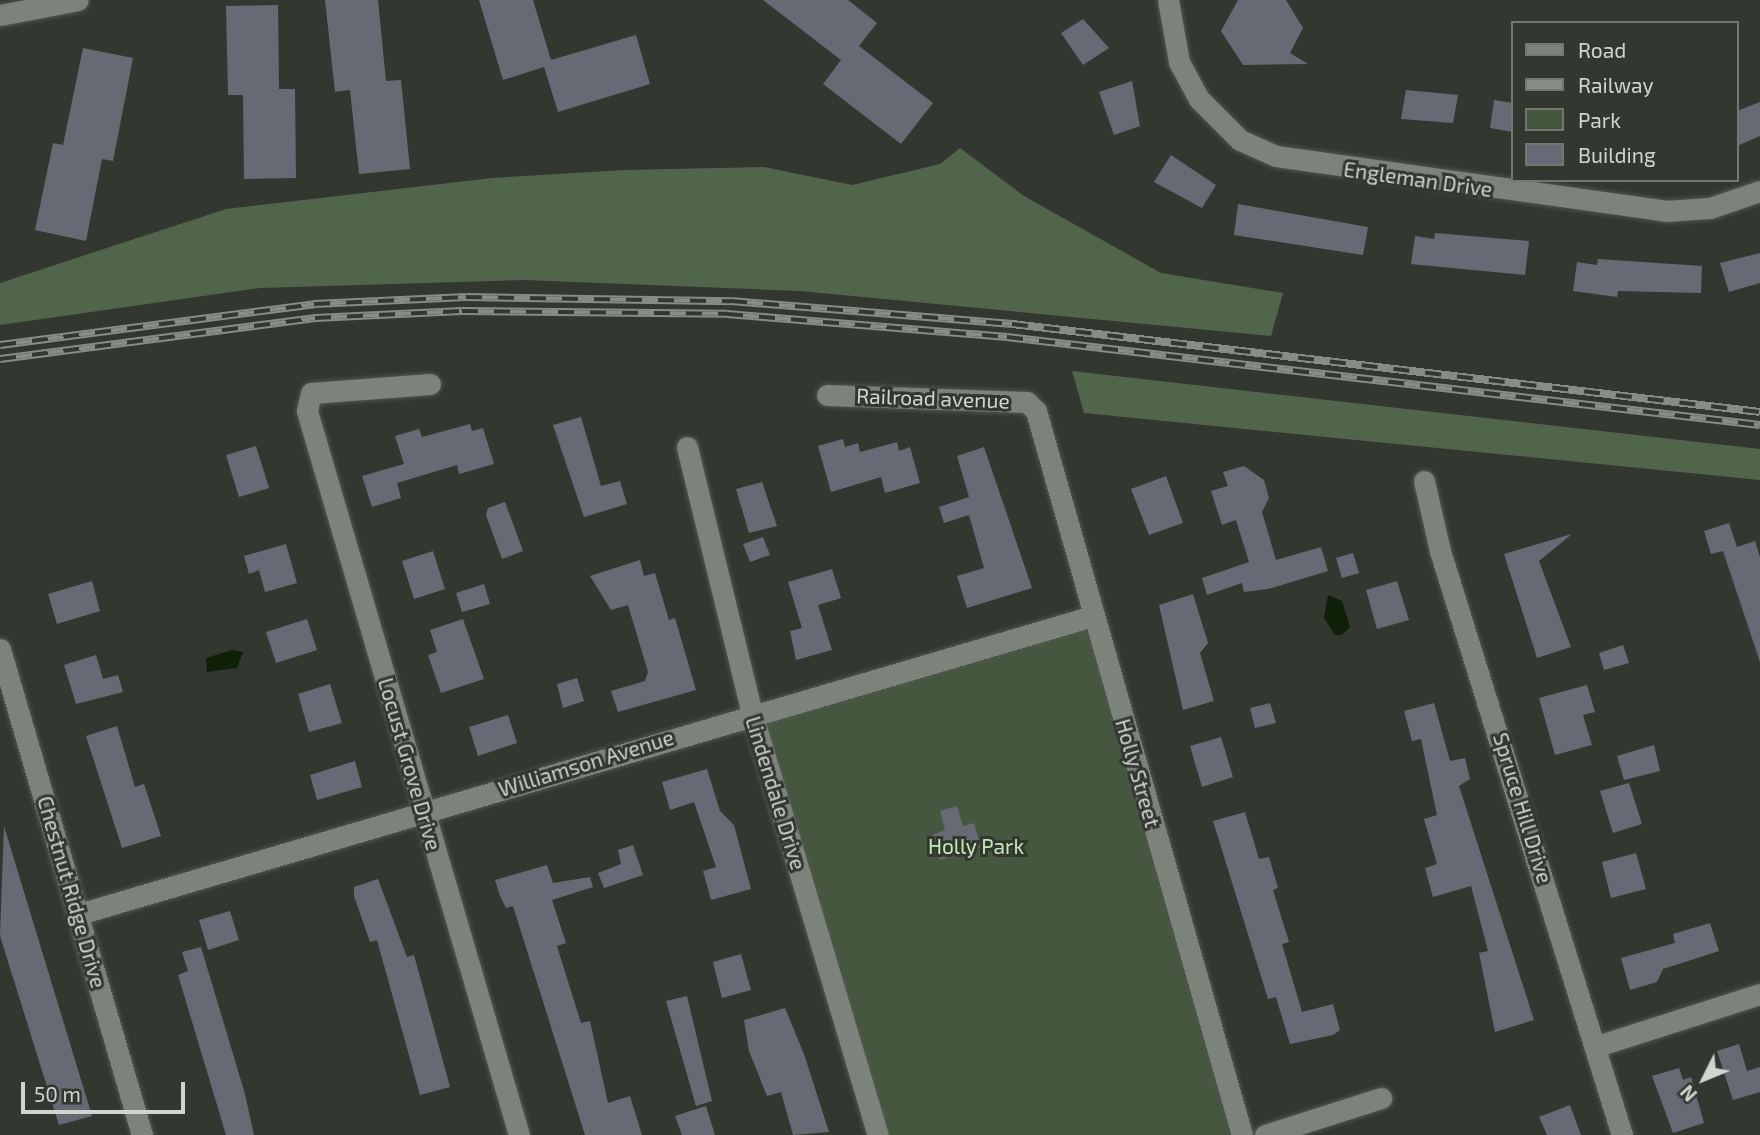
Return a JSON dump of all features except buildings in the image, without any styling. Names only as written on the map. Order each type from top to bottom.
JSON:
[{"type":"street","points":[[0,15],[78,0]]},
{"type":"street","name":"Engleman Drive","points":[[1168,0],[1179,62],[1199,99],[1240,140],[1276,156],[1665,211],[1710,208],[1760,191]]},
{"type":"street","name":"Locust Grove Drive","points":[[430,384],[311,393],[307,411],[519,1135]]},
{"type":"street","name":"Railroad avenue","points":[[827,395],[1027,402],[1036,411]]},
{"type":"street","name":"Holly Street","points":[[1036,411],[1242,1135]]},
{"type":"street","name":"Lindendale Drive","points":[[687,447],[752,713],[878,1135]]},
{"type":"street","name":"Spruce Hill Drive","points":[[1424,481],[1440,551],[1597,1046],[1622,1135]]},
{"type":"street","name":"Williamson Avenue","points":[[79,914],[425,813],[752,713],[1093,616]]},
{"type":"street","name":"Chestnut Ridge Drive","points":[[0,649],[142,1135]]},
{"type":"street","points":[[1597,1046],[1760,994]]},
{"type":"street","points":[[1265,1135],[1381,1098]]},
{"type":"green space","name":"Holly Park","points":[[1093,616],[1242,1135],[878,1135],[752,713]]},
{"type":"shaded area","points":[[960,148],[1024,196],[1161,273],[1283,293],[1271,336],[800,291],[524,280],[260,288],[0,325],[0,283],[226,209],[492,178],[624,170],[764,167],[852,185],[940,164]]},
{"type":"shaded area","points":[[1072,371],[1760,449],[1760,480],[1084,413]]},
{"type":"shaded area","points":[[1328,595],[1342,601],[1350,627],[1342,635],[1335,635],[1324,618]]},
{"type":"shaded area","points":[[232,650],[243,652],[237,668],[207,672],[206,658]]},
{"type":"railway","points":[[0,345],[314,304],[466,297],[731,301],[1012,324],[1760,412]]},
{"type":"railway","points":[[0,359],[315,318],[462,311],[727,314],[1007,337],[1760,425]]}]
